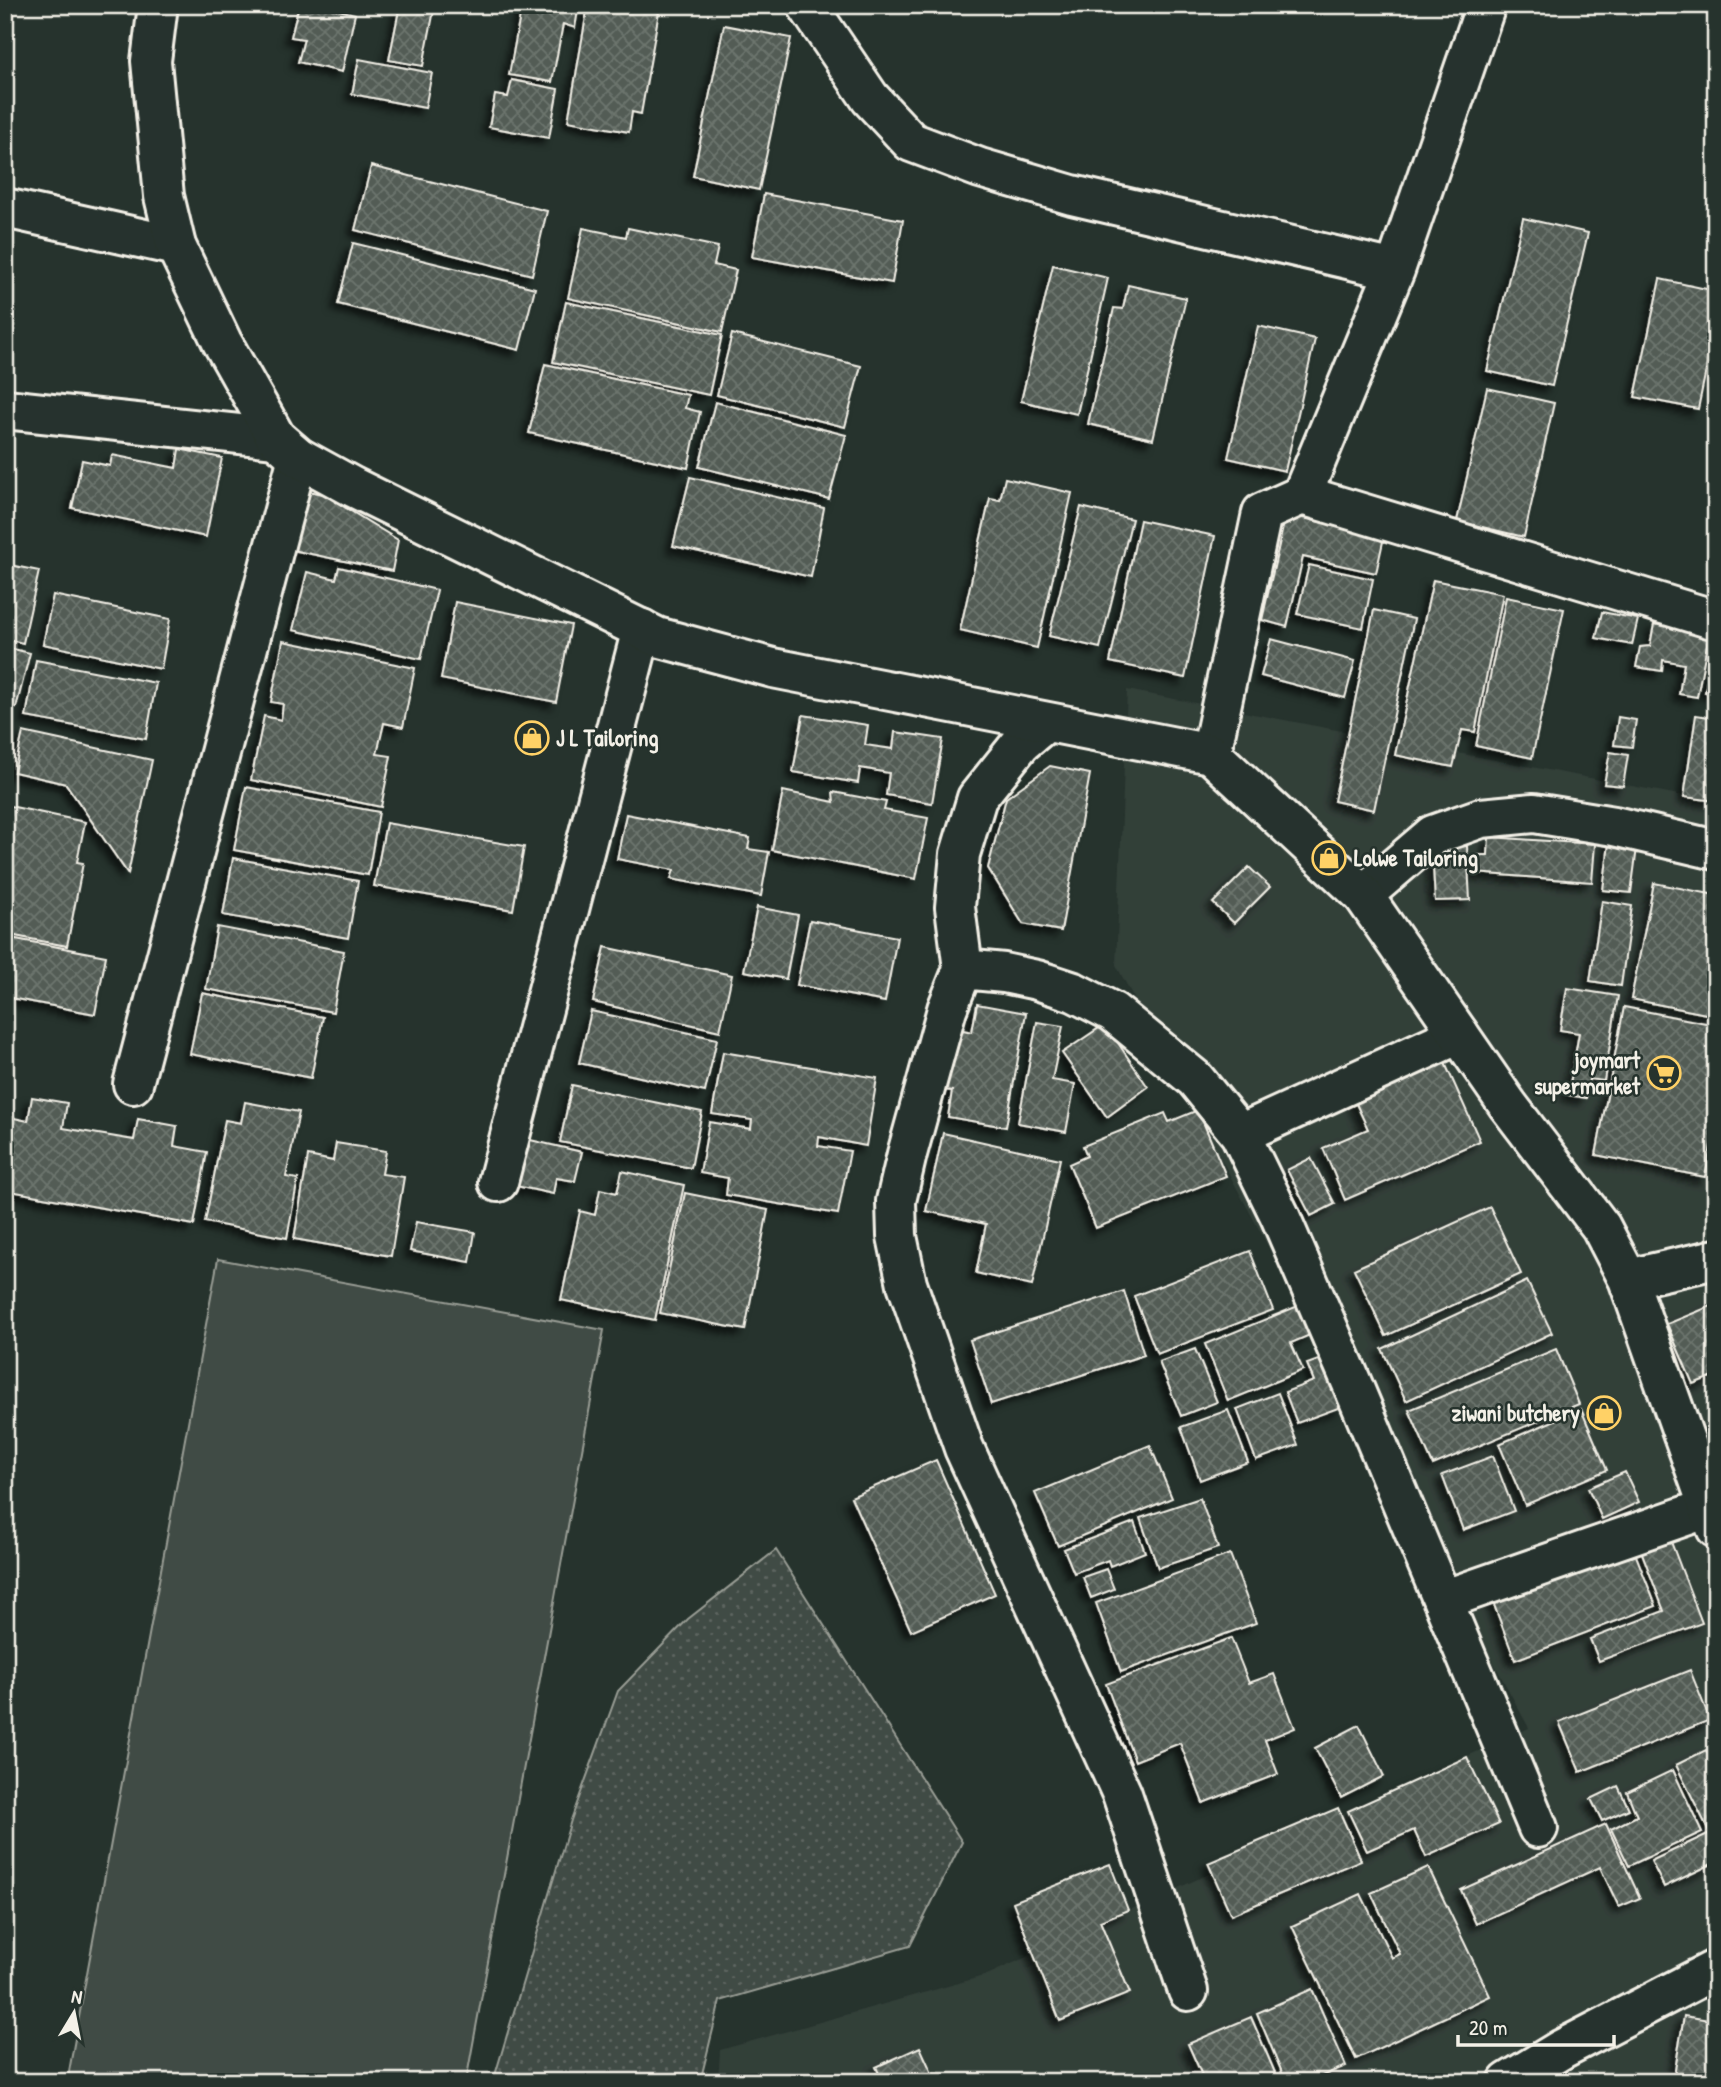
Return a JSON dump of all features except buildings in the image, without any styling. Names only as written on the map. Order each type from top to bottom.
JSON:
[{"type":"street","points":[[132,1084],[287,448],[222,342],[176,246],[164,196],[151,61],[158,5]]},
{"type":"street","points":[[807,5],[870,98],[911,142],[980,168],[1072,195],[1395,270]]},
{"type":"street","points":[[1302,495],[1395,270],[1486,5]]},
{"type":"street","points":[[5,208],[176,246]]},
{"type":"street","points":[[5,409],[287,448],[546,583],[657,637],[773,668],[1211,754],[1363,895],[1508,1105],[1601,1227],[1628,1279],[1712,1518],[1443,1600]]},
{"type":"street","points":[[1211,754],[1262,513],[1302,495],[1716,620]]},
{"type":"street","points":[[498,1182],[642,629]]},
{"type":"street","points":[[1045,723],[1021,743],[977,798],[960,854],[955,907],[963,969],[940,1033],[896,1201],[897,1236],[907,1284],[964,1448],[1122,1794],[1188,1991]]},
{"type":"street","points":[[1363,895],[1433,835],[1481,818],[1534,813],[1614,826],[1716,850]]},
{"type":"street","points":[[963,969],[992,971],[1037,980],[1074,992],[1113,1012],[1195,1079],[1240,1134],[1280,1216],[1538,1828]]},
{"type":"street","points":[[1240,1134],[1459,1034]]},
{"type":"street","points":[[1628,1279],[1716,1259]]},
{"type":"street","points":[[1508,2082],[1562,2049],[1716,1969]]},
{"type":"shaded area","points":[[1127,690],[1716,802],[1716,2082],[718,2082],[720,2050],[987,1975],[1529,1728],[1116,965]]},
{"type":"shaded area","points":[[218,1259],[604,1330],[466,2082],[95,2082],[68,2077]]},
{"type":"shaded area","points":[[776,1550],[962,1842],[910,1946],[720,2001],[700,2082],[493,2082],[571,1820],[618,1691],[688,1619]]},
{"type":"place","name":"J L Tailoring","points":[[532,738]]},
{"type":"place","name":"Lolwe Tailoring","points":[[1329,858]]},
{"type":"place","name":"joymart supermarket","points":[[1664,1073]]},
{"type":"place","name":"ziwani butchery","points":[[1604,1413]]}]
